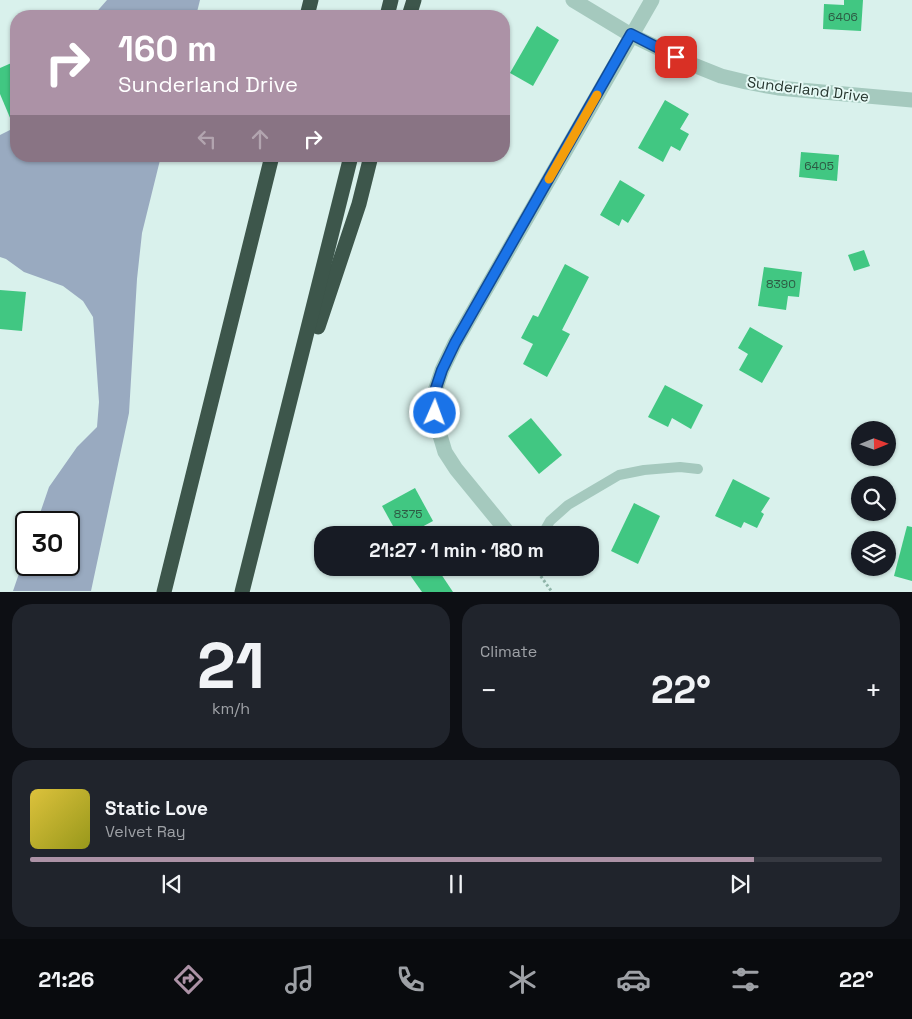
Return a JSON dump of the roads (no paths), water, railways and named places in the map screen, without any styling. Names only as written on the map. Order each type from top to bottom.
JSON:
[{"type":"highway","points":[[164,592],[271,162]]},
{"type":"highway","points":[[242,592],[349,162]]},
{"type":"highway","points":[[279,442],[359,204],[370,162]]},
{"type":"street","name":"Sunderland Drive","points":[[573,0],[631,34],[691,64],[721,76],[778,88],[912,100]]},
{"type":"street","points":[[503,526],[456,469],[445,452],[435,413],[435,391],[442,370],[455,343],[652,0]]},
{"type":"lane","points":[[547,526],[568,505],[619,475],[644,470],[680,467],[698,469]]}]
